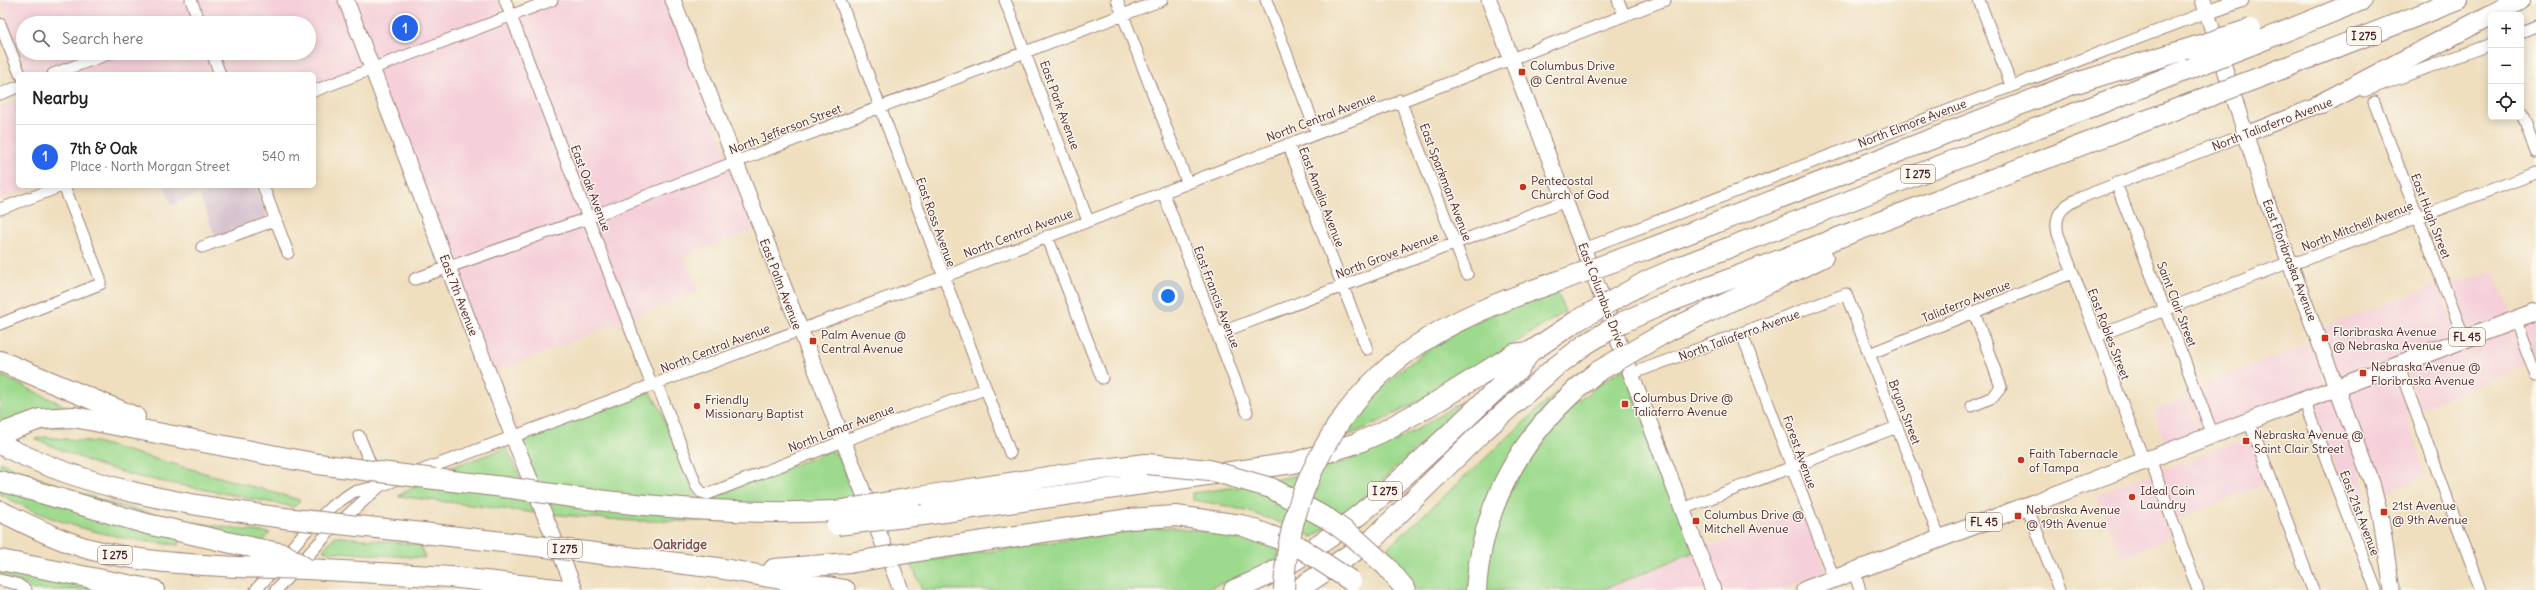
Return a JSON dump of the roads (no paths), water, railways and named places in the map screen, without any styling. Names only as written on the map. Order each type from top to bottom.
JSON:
[{"type":"highway","name":"I 275","points":[[1297,590],[1373,539],[1479,435],[1554,368],[1586,344],[1621,324],[1659,306],[2192,104],[2458,0]]},
{"type":"highway","points":[[2497,12],[2520,0]]},
{"type":"highway","name":"I 275","points":[[1234,590],[1276,571],[1348,524],[1519,369],[1530,352],[1575,322],[1647,281],[1691,262],[2189,69],[2254,36],[2353,4]]},
{"type":"highway","points":[[2321,104],[2488,17]]},
{"type":"highway","points":[[1284,590],[1288,548],[1295,515],[1313,467],[1337,426],[1373,381],[1412,347],[1454,322],[1482,309],[1646,250],[2073,84],[2191,48],[2254,36]]},
{"type":"highway","points":[[1476,590],[1481,550],[1488,524],[1507,477],[1535,432],[1554,410],[1597,372],[1668,331],[1845,246],[1886,220]]},
{"type":"highway","points":[[0,434],[40,419],[74,416],[318,464],[646,506],[678,514],[781,525],[837,518],[923,515],[1293,463],[1357,443],[1382,432],[1438,401],[1514,354],[1530,352]]},
{"type":"highway","points":[[0,361],[124,414],[209,442]]},
{"type":"highway","name":"I 275","points":[[0,444],[42,463],[100,484],[178,503],[284,518],[718,568],[845,590]]},
{"type":"highway","points":[[837,518],[912,498],[1093,470],[1147,464],[1170,465],[1209,470],[1271,488],[1328,519],[1356,539],[1386,566],[1406,590]]},
{"type":"highway","points":[[0,481],[147,524],[284,554],[307,569]]},
{"type":"highway","name":"I 275","points":[[0,511],[66,541],[116,555],[147,560],[237,567],[307,569],[450,577],[530,589],[564,590]]},
{"type":"highway","points":[[718,568],[782,569],[849,563],[930,549],[1129,519],[1176,516],[1241,525],[1298,546],[1356,586]]},
{"type":"highway","points":[[0,550],[71,574]]},
{"type":"highway","points":[[0,560],[154,590]]},
{"type":"main road","name":"FL 45","points":[[1805,590],[2213,435],[2306,398],[2536,312]]},
{"type":"street","points":[[191,0],[195,16]]},
{"type":"street","name":"East 7th Avenue","points":[[346,0],[513,437],[575,590]]},
{"type":"street","name":"East Oak Avenue","points":[[505,0],[588,218],[654,385],[697,487],[701,492],[708,494]]},
{"type":"street","points":[[316,90],[552,0]]},
{"type":"street","name":"East Palm Avenue","points":[[673,0],[901,590]]},
{"type":"street","name":"East Ross Avenue","points":[[840,0],[1010,453]]},
{"type":"street","name":"East Park Avenue","points":[[1005,0],[1026,52],[1088,221]]},
{"type":"street","points":[[1117,0],[1187,182]]},
{"type":"street","name":"North Jefferson Street","points":[[415,279],[588,218],[1162,0]]},
{"type":"street","name":"East Amelia Avenue","points":[[1266,0],[1317,133]]},
{"type":"street","name":"East Columbus Drive","points":[[1490,0],[1713,590]]},
{"type":"street","points":[[1618,0],[1624,15]]},
{"type":"street","name":"North Central Avenue","points":[[256,590],[305,532],[332,506],[353,492],[380,486],[654,385],[799,329],[943,277],[1400,100],[1665,0]]},
{"type":"street","points":[[1979,0],[2011,85]]},
{"type":"street","name":"North Elmore Avenue","points":[[1584,248],[2011,85],[2205,6],[2241,0]]},
{"type":"street","name":"East Floribraska Avenue","points":[[2205,6],[2244,135],[2290,262],[2338,387],[2372,483],[2381,519],[2392,590]]},
{"type":"street","points":[[0,24],[19,72]]},
{"type":"street","points":[[2524,31],[2536,26]]},
{"type":"street","name":"North Taliaferro Avenue","points":[[2058,214],[2061,209],[2074,201],[2116,183],[2244,135],[2321,104],[2357,94],[2488,45]]},
{"type":"street","points":[[59,72],[92,60]]},
{"type":"street","points":[[215,60],[219,72]]},
{"type":"street","points":[[0,94],[16,88]]},
{"type":"street","name":"East Sparkman Avenue","points":[[1400,100],[1467,274]]},
{"type":"street","name":"East Hugh Street","points":[[2374,102],[2464,338]]},
{"type":"street","points":[[2524,119],[2536,152]]},
{"type":"street","name":"East Amelia Avenue","points":[[1288,144],[1367,349]]},
{"type":"street","name":"North Mitchell Avenue","points":[[2096,336],[2165,308],[2290,262],[2301,261],[2536,173]]},
{"type":"street","name":"Saint Clair Street","points":[[2116,183],[2213,435]]},
{"type":"street","points":[[0,209],[58,188]]},
{"type":"street","points":[[0,324],[100,284],[100,278],[64,188]]},
{"type":"street","points":[[264,188],[288,253]]},
{"type":"street","name":"East Francis Avenue","points":[[1162,192],[1247,412]]},
{"type":"street","name":"North Grove Avenue","points":[[1217,334],[1566,201]]},
{"type":"street","name":"East Robles Street","points":[[2058,214],[2056,224],[2058,234],[2072,273],[2198,590]]},
{"type":"street","points":[[202,247],[276,220]]},
{"type":"street","points":[[1047,236],[1102,378]]},
{"type":"street","name":"Taliaferro Avenue","points":[[1869,354],[2072,273]]},
{"type":"street","name":"North Taliaferro Avenue","points":[[1631,374],[1742,334],[1846,294]]},
{"type":"street","name":"Bryan Street","points":[[1846,294],[1940,539]]},
{"type":"street","points":[[1972,406],[1997,394],[2001,387],[1974,312]]},
{"type":"street","points":[[2515,319],[2536,376]]},
{"type":"street","name":"Forest Avenue","points":[[1742,334],[1834,579]]},
{"type":"street","points":[[2398,364],[2481,590]]},
{"type":"street","name":"North Lamar Avenue","points":[[708,494],[843,441],[985,389]]},
{"type":"street","name":"East 21st Avenue","points":[[2306,398],[2308,412],[2376,590]]},
{"type":"street","points":[[2249,421],[2313,590]]},
{"type":"street","points":[[1682,509],[1897,427]]},
{"type":"street","points":[[359,436],[380,486]]},
{"type":"street","name":"North Central Avenue","points":[[276,590],[330,531],[380,486]]},
{"type":"street","points":[[2027,506],[2059,590]]},
{"type":"street","points":[[1854,572],[1860,590]]},
{"type":"street","points":[[0,580],[17,584],[26,590]]},
{"type":"place","name":"7th & Oak","points":[[405,28]]},
{"type":"place","name":"Columbus Drive @ Central Avenue","points":[[1522,72]]},
{"type":"place","name":"Pentecostal Church of God","points":[[1523,187]]},
{"type":"place","name":"Floribraska Avenue @ Nebraska Avenue","points":[[2325,338]]},
{"type":"place","name":"Palm Avenue @ Central Avenue","points":[[813,341]]},
{"type":"place","name":"Nebraska Avenue @ Floribraska Avenue","points":[[2363,373]]},
{"type":"place","name":"Columbus Drive @ Taliaferro Avenue","points":[[1625,404]]},
{"type":"place","name":"Friendly Missionary Baptist","points":[[697,406]]},
{"type":"place","name":"Nebraska Avenue @ Saint Clair Street","points":[[2246,441]]},
{"type":"place","name":"Faith Tabernacle of Tampa","points":[[2021,460]]},
{"type":"place","name":"Ideal Coin Laundry","points":[[2132,497]]},
{"type":"place","name":"21st Avenue @ 9th Avenue","points":[[2384,512]]},
{"type":"place","name":"Nebraska Avenue @ 19th Avenue","points":[[2018,516]]},
{"type":"place","name":"Columbus Drive @ Mitchell Avenue","points":[[1696,521]]},
{"type":"district","name":"Oakridge","points":[[680,544]]}]
